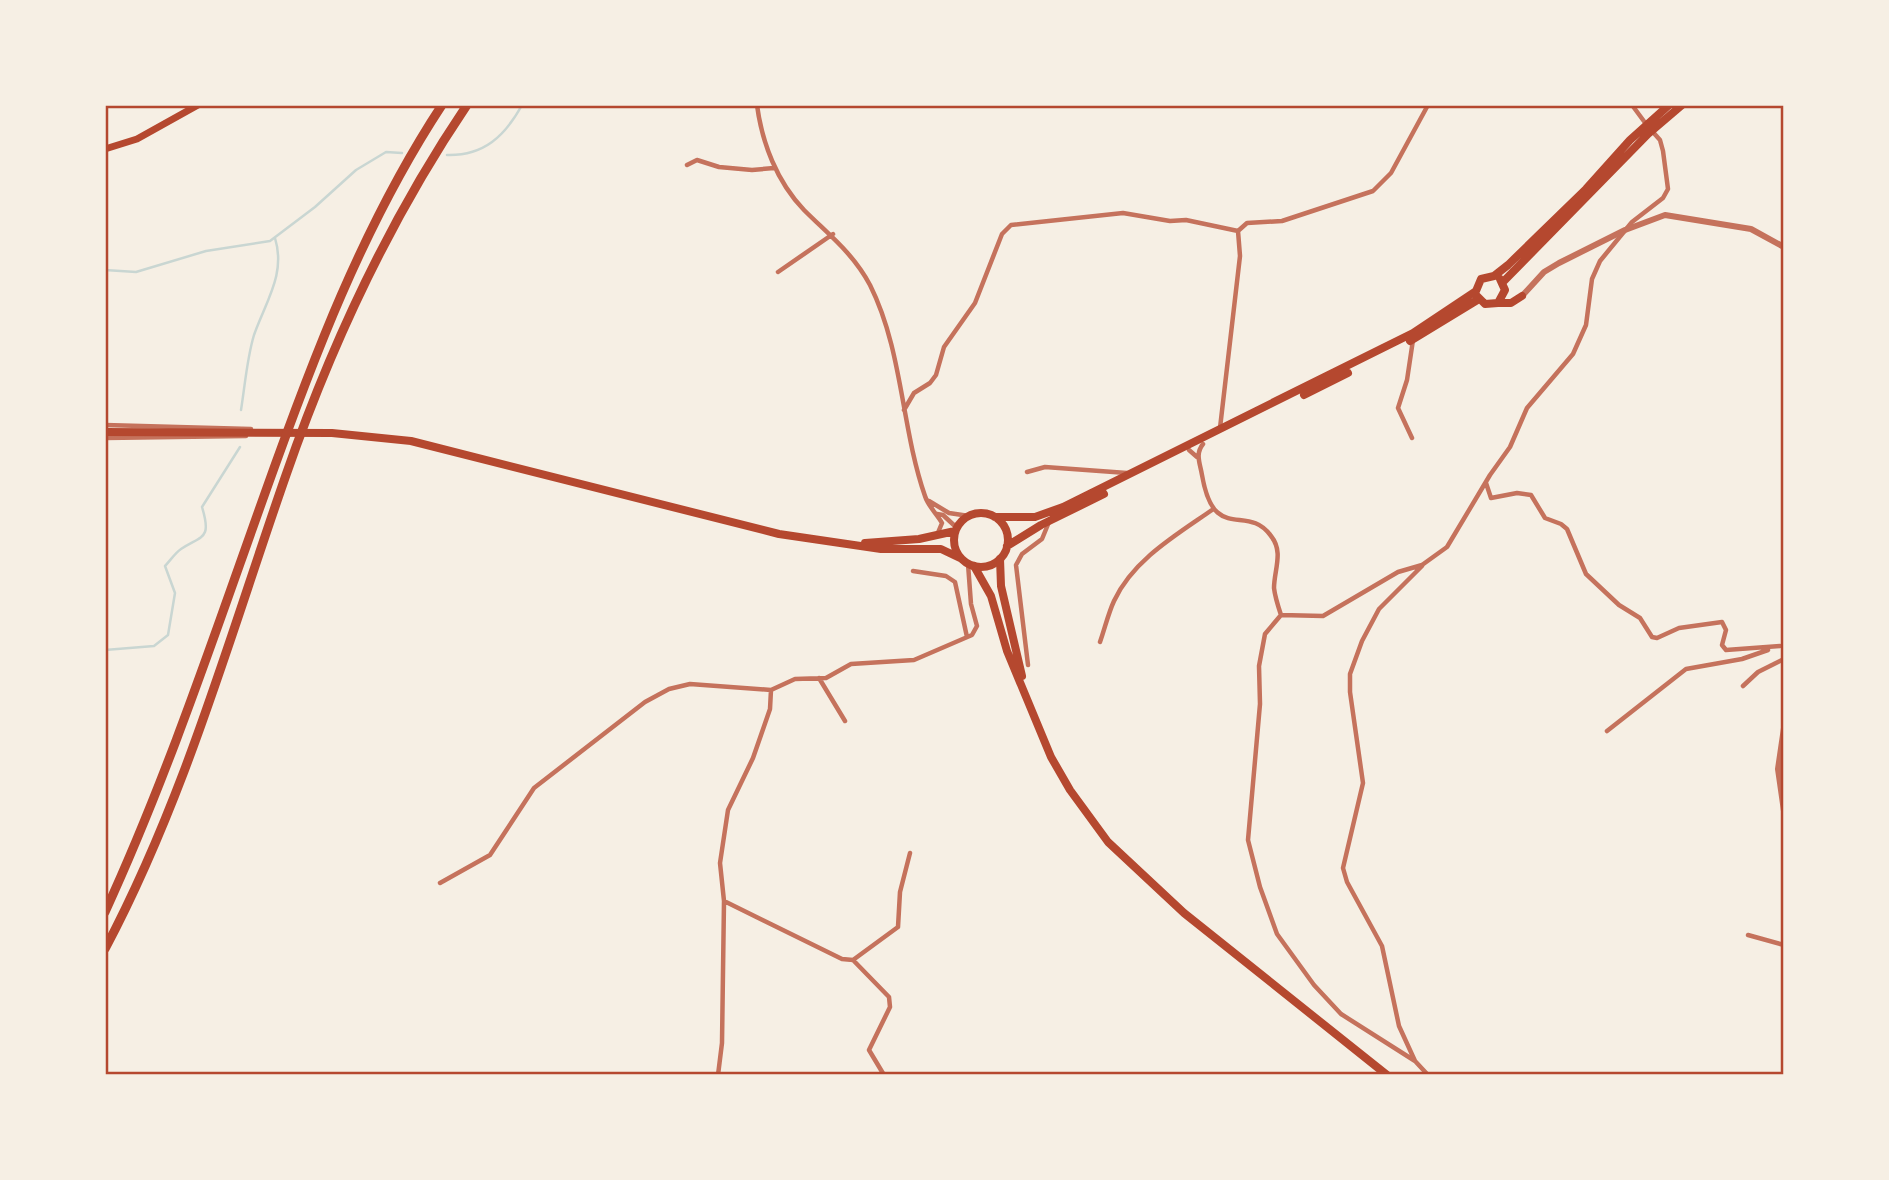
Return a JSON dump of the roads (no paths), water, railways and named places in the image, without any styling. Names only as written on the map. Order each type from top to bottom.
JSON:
[{"type":"highway","points":[[105,912],[137,843],[183,724],[299,395],[336,307],[389,196],[442,105]]},
{"type":"highway","points":[[105,949],[164,826],[190,761],[311,408],[374,265],[410,197],[467,105]]},
{"type":"main road","points":[[105,149],[151,132],[198,105]]},
{"type":"main road","points":[[1007,546],[1049,521],[1446,320],[1479,297],[1481,279],[1494,276],[1541,234],[1630,141],[1669,105]]},
{"type":"main road","points":[[1498,303],[1504,286],[1648,134],[1682,105]]},
{"type":"main road","points":[[1479,297],[1489,305],[1511,303],[1522,296],[1504,286],[1494,276]]},
{"type":"main road","points":[[849,544],[936,536],[956,530],[969,516],[982,513],[995,517],[1035,517],[1108,486],[1224,429],[1479,297]]},
{"type":"main road","points":[[105,432],[332,433],[426,443],[744,526],[881,548],[941,549],[968,563],[985,567],[1000,559]]},
{"type":"main road","points":[[995,517],[1007,533],[1007,546],[1000,559],[1001,586],[1028,703]]},
{"type":"main road","points":[[956,530],[955,546],[986,586],[1007,651],[1051,757],[1070,790],[1108,842],[1184,913],[1387,1075]]},
{"type":"main road","points":[[1352,1047],[1377,1075]]},
{"type":"street","points":[[757,105],[762,135],[774,168],[803,209],[856,260],[871,288],[896,358],[904,411],[926,498],[942,523],[936,536]]},
{"type":"street","points":[[1238,231],[1247,223],[1282,220],[1373,191],[1391,173],[1428,105]]},
{"type":"street","points":[[1427,1075],[1415,1060],[1394,1009],[1381,946],[1347,882],[1343,868],[1363,783],[1349,692],[1350,674],[1362,640],[1379,609],[1422,565],[1447,547],[1510,447],[1527,408],[1573,354],[1586,325],[1595,270],[1625,230],[1663,198],[1668,189],[1660,140],[1632,105]]},
{"type":"street","points":[[687,165],[697,160],[719,167],[752,170],[774,168]]},
{"type":"street","points":[[904,411],[914,393],[930,383],[936,375],[944,347],[975,303],[1002,234],[1011,225],[1123,213],[1170,221],[1186,220],[1238,231]]},
{"type":"street","points":[[1522,296],[1551,267],[1625,230],[1656,218],[1674,215],[1751,229],[1784,247]]},
{"type":"street","points":[[1224,429],[1222,418],[1240,256],[1238,231]]},
{"type":"street","points":[[778,272],[832,234]]},
{"type":"street","points":[[1412,438],[1398,408],[1407,380],[1413,339]]},
{"type":"street","points":[[105,425],[260,430],[271,433]]},
{"type":"street","points":[[105,438],[258,436],[271,433]]},
{"type":"street","points":[[1203,444],[1198,458],[1205,496],[1212,510],[1221,516],[1257,525],[1270,534],[1279,554],[1274,589],[1281,615]]},
{"type":"street","points":[[1189,450],[1198,458]]},
{"type":"street","points":[[1027,472],[1045,467],[1103,469],[1133,474]]},
{"type":"street","points":[[1103,469],[1111,478],[1108,486]]},
{"type":"street","points":[[1486,482],[1491,498],[1517,493],[1531,495],[1545,519],[1567,529],[1586,574],[1619,605],[1640,618],[1652,637],[1657,638],[1679,628],[1722,622],[1726,630],[1722,645],[1726,650],[1782,645]]},
{"type":"street","points":[[926,498],[942,510],[969,516]]},
{"type":"street","points":[[1100,642],[1116,596],[1141,563],[1152,552],[1212,510]]},
{"type":"street","points":[[936,514],[943,515],[956,530]]},
{"type":"street","points":[[1028,665],[1016,565],[1022,554],[1042,538],[1049,521]]},
{"type":"street","points":[[440,883],[490,855],[534,788],[645,702],[670,689],[690,684],[771,690],[796,680],[835,674],[851,664],[914,660],[967,638],[977,626],[968,563]]},
{"type":"street","points":[[1281,615],[1323,617],[1398,572],[1422,565]]},
{"type":"street","points":[[913,571],[946,576],[956,582],[967,638]]},
{"type":"street","points":[[971,594],[980,585],[986,586]]},
{"type":"street","points":[[1281,615],[1265,634],[1261,647],[1260,704],[1248,840],[1260,887],[1278,934],[1302,972],[1341,1014],[1415,1060]]},
{"type":"street","points":[[1608,731],[1686,669],[1742,659],[1782,645]]},
{"type":"street","points":[[1744,686],[1758,672],[1784,659]]},
{"type":"street","points":[[820,678],[845,720]]},
{"type":"street","points":[[718,1075],[722,1043],[724,901],[720,863],[728,810],[752,758],[770,709],[771,690]]},
{"type":"street","points":[[1784,728],[1778,769],[1784,811]]},
{"type":"street","points":[[724,901],[842,959],[853,960],[898,928],[900,892],[910,853]]},
{"type":"street","points":[[1748,935],[1784,945]]},
{"type":"street","points":[[853,960],[889,998],[890,1007],[869,1050],[884,1075]]},
{"type":"waterway","points":[[447,155],[483,148],[501,135],[522,105]]},
{"type":"waterway","points":[[105,270],[136,272],[206,251],[270,241],[315,207],[356,170],[386,152],[402,153]]},
{"type":"waterway","points":[[241,410],[254,335],[276,276],[278,251],[275,238]]},
{"type":"waterway","points":[[105,650],[154,646],[168,635],[175,593],[165,566],[179,551],[203,535],[206,526],[202,507],[240,447]]}]
